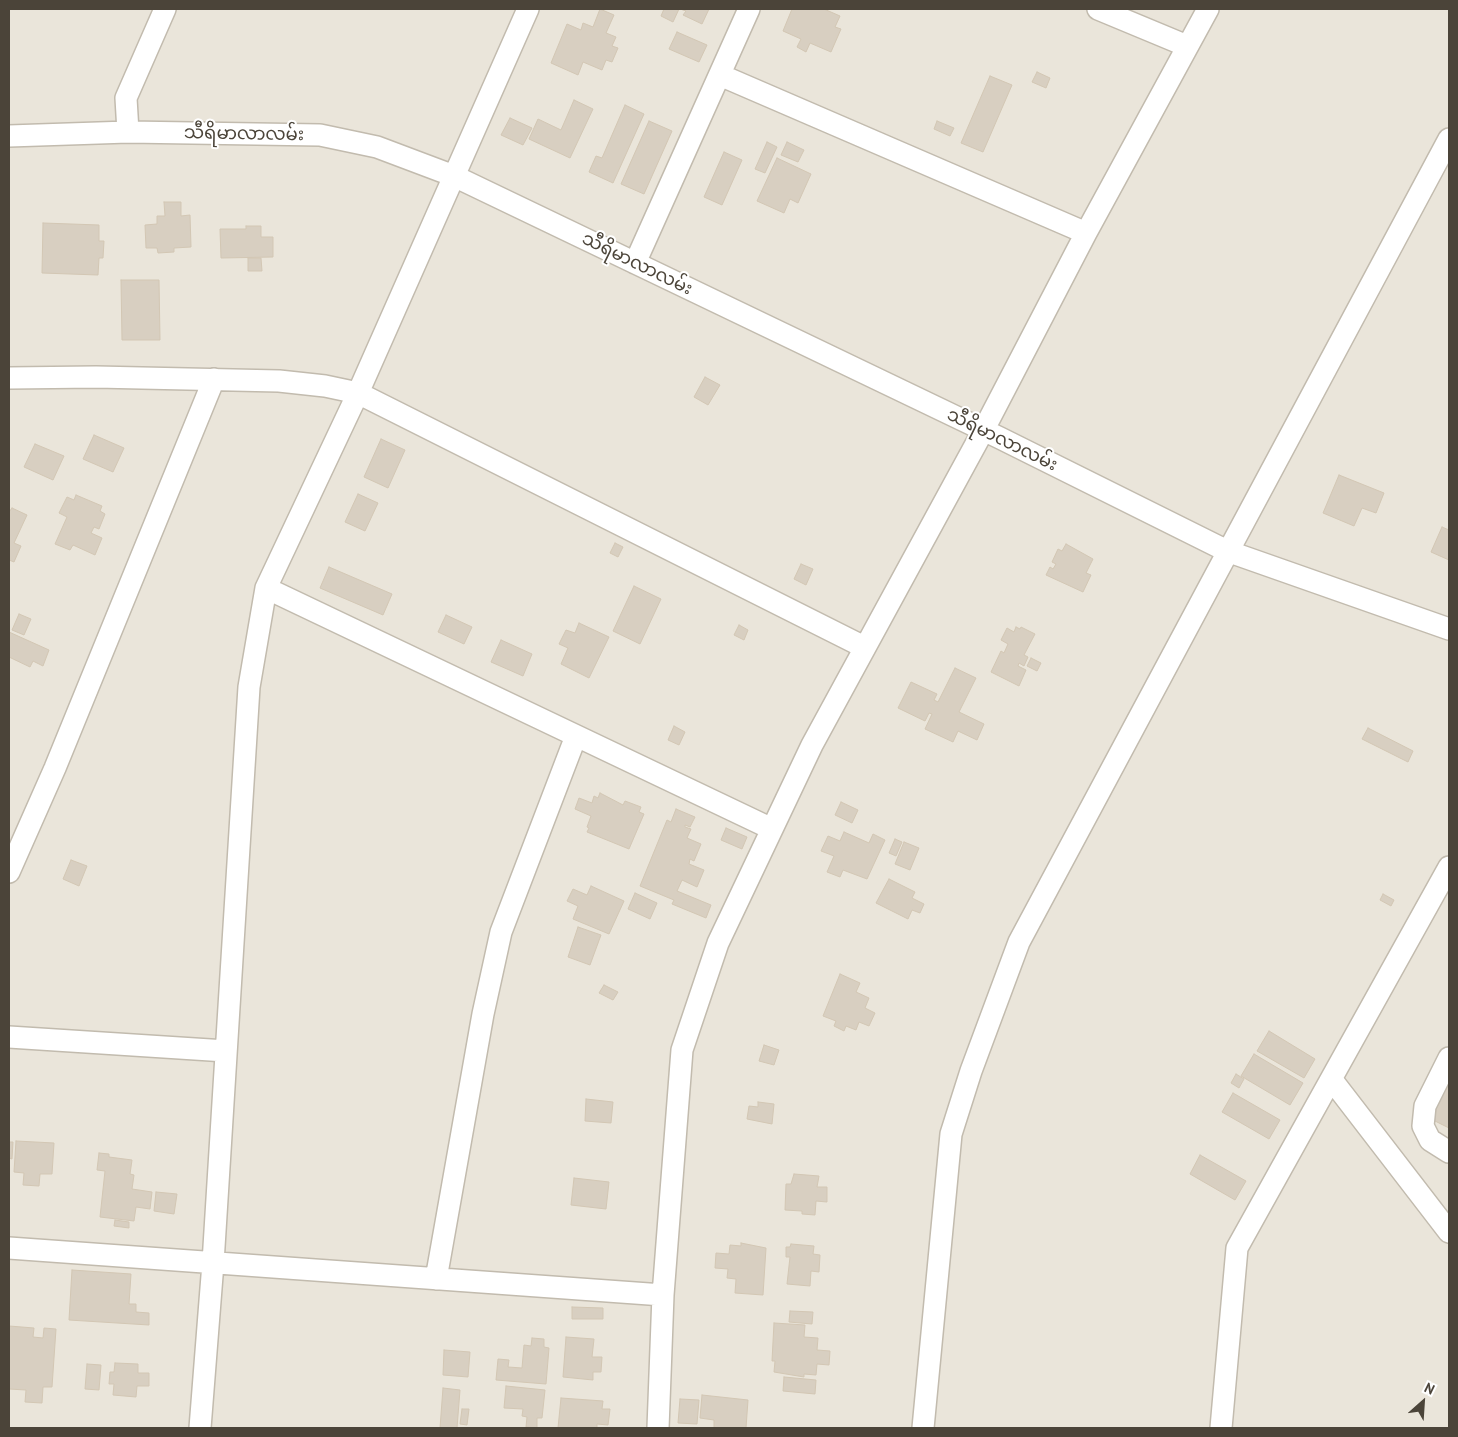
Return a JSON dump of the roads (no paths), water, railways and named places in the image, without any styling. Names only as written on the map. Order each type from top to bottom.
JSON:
[{"type":"street","points":[[128,132],[126,98],[165,9]]},
{"type":"street","points":[[200,1428],[213,1263],[249,687],[266,588],[358,393],[528,9]]},
{"type":"street","points":[[635,263],[749,9]]},
{"type":"street","points":[[1098,9],[1187,46]]},
{"type":"street","points":[[658,1428],[663,1295],[682,1050],[718,943],[812,745],[983,431],[1086,233],[1208,9]]},
{"type":"street","points":[[720,75],[1086,233]]},
{"type":"street","name":"သီရိမာလာလမ်း","points":[[9,136],[128,132],[320,135],[378,147],[454,176],[1227,551],[1449,629]]},
{"type":"street","points":[[923,1428],[951,1134],[971,1071],[1019,942],[1449,139]]},
{"type":"street","points":[[9,378],[96,377],[279,381],[358,393],[864,647]]},
{"type":"street","points":[[9,872],[55,768],[214,379]]},
{"type":"street","points":[[266,588],[772,830]]},
{"type":"street","points":[[436,1279],[483,1014],[501,932],[576,736]]},
{"type":"street","points":[[1221,1428],[1237,1248],[1250,1220],[1332,1080],[1449,867]]},
{"type":"street","points":[[9,1037],[226,1051]]},
{"type":"street","points":[[1449,1058],[1425,1106],[1423,1126],[1430,1140],[1449,1152]]},
{"type":"street","points":[[1332,1080],[1449,1232]]},
{"type":"street","points":[[9,1248],[663,1295]]}]
